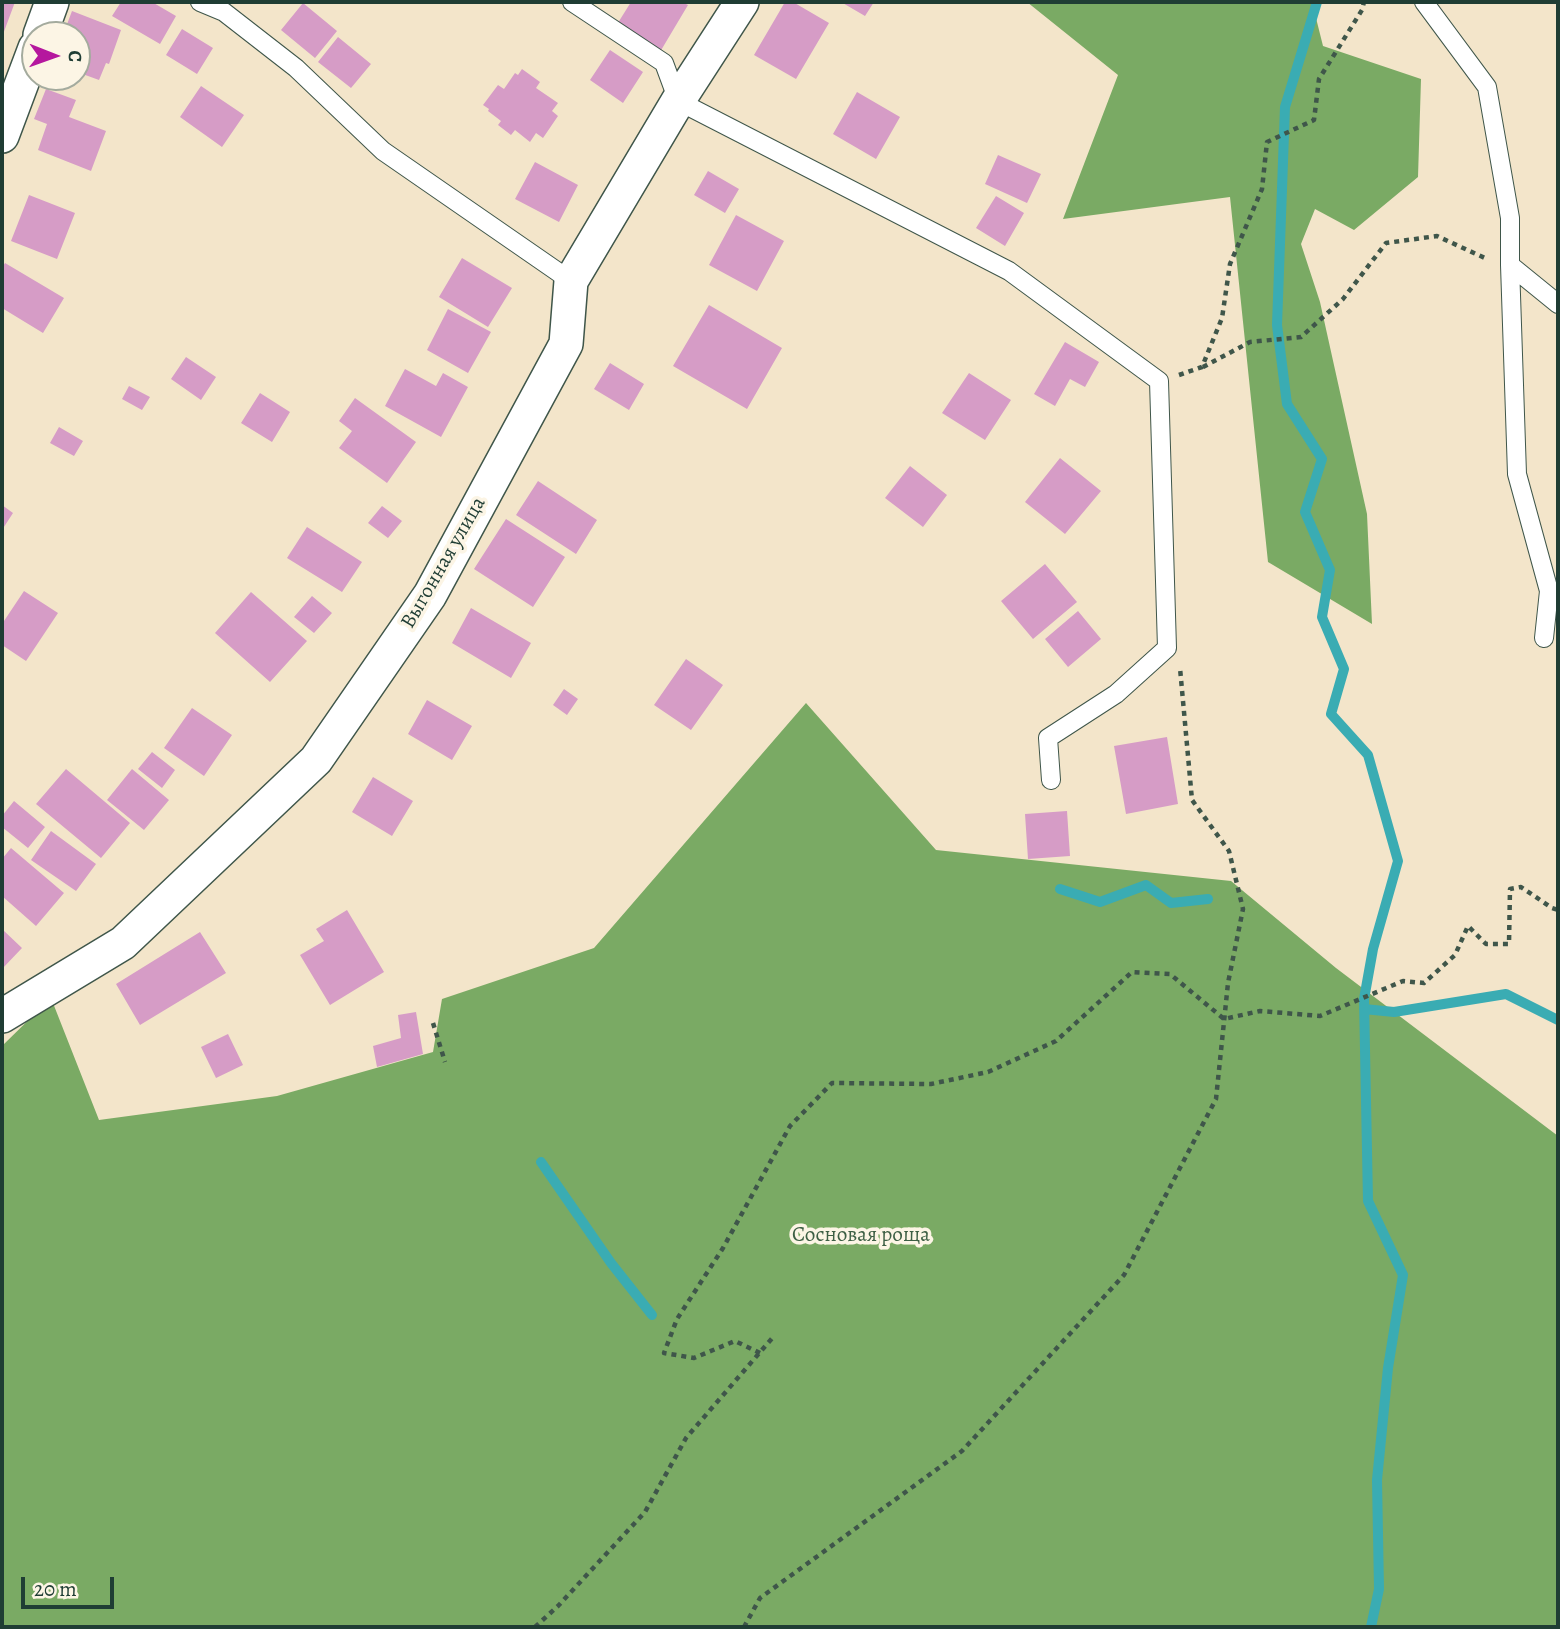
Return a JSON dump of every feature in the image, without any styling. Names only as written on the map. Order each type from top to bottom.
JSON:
[{"type":"street","points":[[45,21],[52,2]]},
{"type":"street","name":"Выгонная улица","points":[[2,1016],[123,943],[316,760],[430,595],[566,344],[571,281],[678,101],[742,2]]},
{"type":"street","points":[[2,136],[21,85]]},
{"type":"lane","points":[[200,2],[223,12],[296,68],[383,151],[571,281]]},
{"type":"lane","points":[[572,2],[664,63],[678,101],[1009,271],[1159,381],[1167,648],[1116,694],[1048,738],[1051,780]]},
{"type":"lane","points":[[1424,2],[1488,87],[1510,218],[1517,474],[1549,592],[1545,638]]},
{"type":"lane","points":[[1510,265],[1558,304]]},
{"type":"path","points":[[1202,367],[1222,318],[1230,264],[1262,189],[1267,142],[1314,120],[1318,79],[1362,10],[1364,2]]},
{"type":"path","points":[[1159,381],[1202,367],[1250,342],[1301,337],[1343,299],[1386,243],[1437,236],[1482,258],[1510,265]]},
{"type":"path","points":[[744,1627],[760,1598],[962,1451],[1124,1275],[1216,1099],[1228,982],[1242,909],[1229,851],[1192,800],[1179,658],[1167,648]]},
{"type":"path","points":[[1224,1019],[1260,1011],[1320,1016],[1403,981],[1424,983],[1455,955],[1468,926],[1486,944],[1509,944],[1510,889],[1521,887],[1552,908],[1558,909]]},
{"type":"path","points":[[760,1353],[735,1341],[694,1358],[664,1353],[677,1319],[723,1248],[790,1126],[832,1083],[931,1084],[988,1072],[1056,1041],[1132,972],[1170,974],[1224,1019]]},
{"type":"path","points":[[433,1023],[445,1062]]},
{"type":"path","points":[[535,1627],[558,1606],[645,1512],[686,1438],[774,1336]]},
{"type":"green space","points":[[1027,2],[1312,2],[1323,46],[1421,79],[1418,177],[1354,230],[1315,209],[1301,244],[1320,302],[1367,514],[1372,624],[1268,562],[1230,197],[1063,219],[1118,75]]},
{"type":"green space","name":"Сосновая роща","points":[[806,703],[936,850],[1231,881],[1336,968],[1558,1136],[1558,1627],[2,1627],[2,1046],[51,998],[99,1120],[277,1096],[433,1052],[442,999],[594,948]]},
{"type":"building","points":[[2,2],[15,2],[2,37]]},
{"type":"building","points":[[121,2],[152,2],[176,16],[160,44],[112,16]]},
{"type":"building","points":[[631,2],[682,2],[688,5],[660,52],[616,26]]},
{"type":"building","points":[[785,2],[793,2],[829,23],[796,79],[754,55]]},
{"type":"building","points":[[841,2],[874,2],[865,16]]},
{"type":"building","points":[[303,3],[337,31],[315,58],[281,30]]},
{"type":"building","points":[[72,11],[121,30],[109,64],[106,63],[99,80],[91,77],[91,21],[68,21]]},
{"type":"building","points":[[182,29],[213,48],[197,74],[166,55]]},
{"type":"building","points":[[338,37],[371,64],[351,88],[318,62]]},
{"type":"building","points":[[610,50],[643,72],[623,103],[590,80]]},
{"type":"building","points":[[522,69],[540,82],[536,88],[558,103],[552,111],[558,116],[543,138],[536,133],[530,142],[515,130],[511,135],[498,125],[501,121],[483,105],[498,85],[504,89],[515,73],[518,75]]},
{"type":"building","points":[[201,86],[244,115],[222,147],[180,117]]},
{"type":"building","points":[[45,91],[76,100],[69,117],[106,131],[91,171],[38,150],[47,124],[34,119]]},
{"type":"building","points":[[857,92],[900,117],[876,159],[833,134]]},
{"type":"building","points":[[998,155],[1041,174],[1027,203],[985,184]]},
{"type":"building","points":[[535,162],[578,185],[559,222],[515,199]]},
{"type":"building","points":[[708,171],[739,189],[725,213],[694,195]]},
{"type":"building","points":[[29,195],[75,213],[57,259],[11,241]]},
{"type":"building","points":[[996,196],[1024,213],[1005,246],[976,228]]},
{"type":"building","points":[[736,215],[784,241],[757,291],[709,265]]},
{"type":"building","points":[[462,258],[512,288],[488,327],[439,297]]},
{"type":"building","points":[[5,263],[64,298],[43,333],[2,308],[2,268]]},
{"type":"building","points":[[709,305],[782,348],[747,409],[673,366]]},
{"type":"building","points":[[448,309],[491,332],[468,373],[427,350]]},
{"type":"building","points":[[1065,342],[1099,362],[1085,387],[1070,379],[1055,406],[1034,394]]},
{"type":"building","points":[[186,357],[216,377],[201,400],[171,379]]},
{"type":"building","points":[[610,363],[644,384],[629,410],[594,389]]},
{"type":"building","points":[[405,369],[436,386],[443,373],[468,387],[441,437],[385,406]]},
{"type":"building","points":[[969,373],[1011,400],[985,440],[942,413]]},
{"type":"building","points":[[129,386],[150,397],[142,410],[122,399]]},
{"type":"building","points":[[260,393],[290,412],[272,442],[241,423]]},
{"type":"building","points":[[355,398],[416,442],[387,483],[339,448],[352,431],[339,421]]},
{"type":"building","points":[[59,427],[83,441],[74,456],[50,443]]},
{"type":"building","points":[[1060,458],[1101,491],[1065,534],[1025,502]]},
{"type":"building","points":[[910,466],[947,495],[923,527],[885,498]]},
{"type":"building","points":[[538,481],[597,520],[576,554],[516,515]]},
{"type":"building","points":[[2,505],[13,513],[2,530]]},
{"type":"building","points":[[382,506],[402,521],[388,538],[368,523]]},
{"type":"building","points":[[506,519],[565,557],[533,607],[474,569]]},
{"type":"building","points":[[307,527],[362,562],[342,592],[287,558]]},
{"type":"building","points":[[1045,564],[1077,602],[1033,639],[1001,601]]},
{"type":"building","points":[[24,591],[58,613],[26,661],[2,645],[2,624]]},
{"type":"building","points":[[251,592],[307,641],[270,682],[215,633]]},
{"type":"building","points":[[312,596],[332,613],[314,633],[294,617]]},
{"type":"building","points":[[471,608],[531,643],[511,678],[452,643]]},
{"type":"building","points":[[1078,611],[1101,639],[1068,667],[1045,639]]},
{"type":"building","points":[[686,659],[723,685],[691,730],[654,705]]},
{"type":"building","points":[[564,689],[578,699],[567,715],[553,705]]},
{"type":"building","points":[[427,700],[472,726],[452,760],[408,734]]},
{"type":"building","points":[[192,708],[232,735],[204,776],[164,748]]},
{"type":"building","points":[[1167,737],[1178,804],[1126,814],[1114,746]]},
{"type":"building","points":[[152,752],[175,770],[162,788],[138,769]]},
{"type":"building","points":[[66,769],[130,823],[101,858],[36,804]]},
{"type":"building","points":[[132,769],[169,800],[144,830],[107,800]]},
{"type":"building","points":[[373,777],[413,801],[392,836],[352,812]]},
{"type":"building","points":[[14,801],[45,827],[28,848],[2,827],[2,816]]},
{"type":"building","points":[[1067,811],[1070,856],[1028,859],[1025,814]]},
{"type":"building","points":[[51,831],[96,864],[76,891],[31,860]]},
{"type":"building","points":[[11,848],[64,893],[36,926],[2,896],[2,859]]},
{"type":"building","points":[[347,910],[384,972],[330,1005],[300,955],[324,941],[316,929]]},
{"type":"building","points":[[2,929],[22,948],[2,969]]},
{"type":"building","points":[[200,932],[226,973],[140,1025],[116,984]]},
{"type":"building","points":[[416,1012],[423,1054],[377,1067],[373,1046],[401,1038],[398,1015]]},
{"type":"building","points":[[228,1034],[243,1065],[216,1078],[201,1047]]},
{"type":"waterway","points":[[1317,2],[1285,107],[1277,325],[1287,404],[1322,459],[1305,512],[1330,570],[1322,617],[1344,669],[1331,714],[1368,755],[1398,861],[1373,949],[1364,999],[1368,1201],[1403,1275],[1388,1368],[1377,1480],[1379,1589],[1371,1627]]},
{"type":"waterway","points":[[1060,889],[1100,902],[1146,885],[1171,903],[1208,899]]},
{"type":"waterway","points":[[1364,1009],[1394,1012],[1506,994],[1558,1020]]},
{"type":"waterway","points":[[541,1162],[611,1263],[652,1315]]}]
